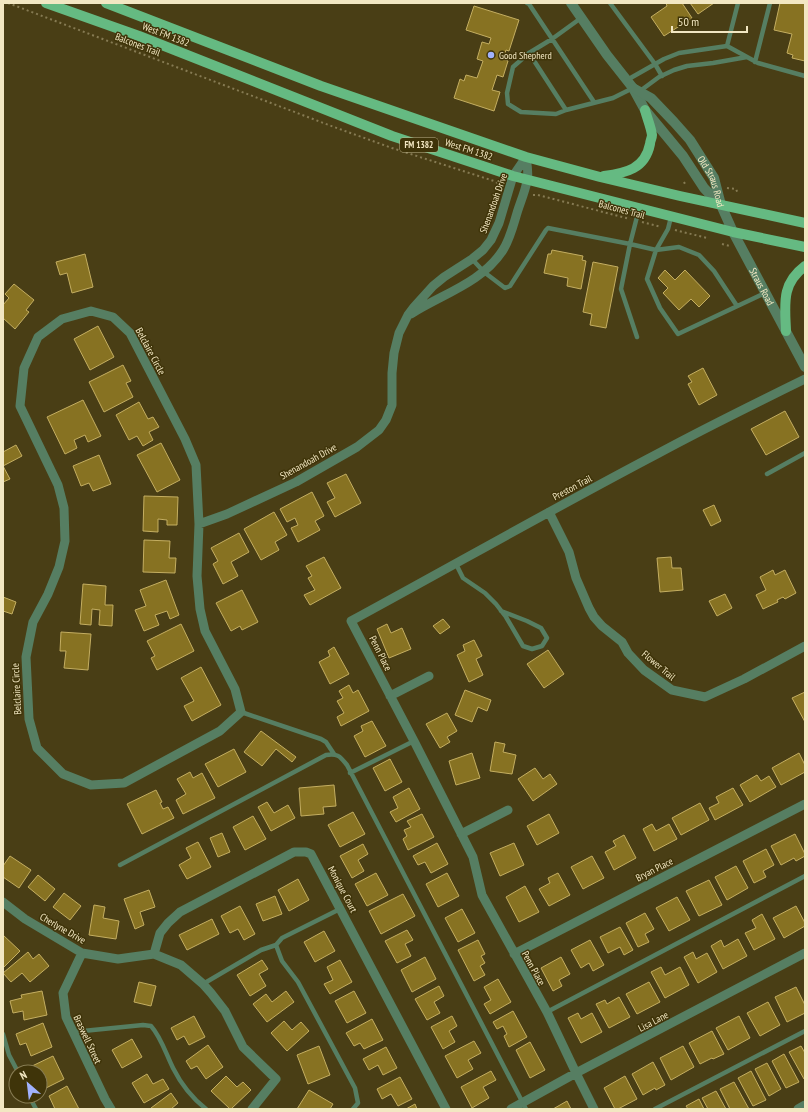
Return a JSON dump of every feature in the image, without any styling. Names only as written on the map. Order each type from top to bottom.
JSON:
[{"type":"main road","name":"West FM 1382","points":[[46,3],[146,39],[392,136],[513,176],[671,217],[805,247]]},
{"type":"main road","name":"West FM 1382","points":[[106,3],[321,86],[526,157],[600,177],[680,196],[805,223]]},
{"type":"main road","points":[[600,177],[622,174],[634,168],[642,161],[649,150],[652,135],[645,110]]},
{"type":"main road","points":[[786,331],[785,300],[787,289],[796,273],[805,266]]},
{"type":"street","name":"Old Straus Road","points":[[571,3],[607,55],[633,86],[645,110],[683,156],[704,188],[721,205]]},
{"type":"street","name":"Old Straus Road","points":[[633,86],[651,98],[690,140],[714,178],[721,205]]},
{"type":"street","name":"Shenandoah Drive","points":[[199,524],[227,514],[296,482],[357,447],[379,430],[386,420],[392,405],[392,373],[394,353],[399,333],[408,315],[433,286],[484,250],[499,224],[513,176],[526,157]]},
{"type":"street","points":[[408,315],[453,292],[484,272],[503,250],[511,233],[527,180],[526,157]]},
{"type":"street","name":"Straus Road","points":[[721,205],[733,232],[805,367]]},
{"type":"street","name":"Belclaire Circle","points":[[91,311],[113,316],[130,333],[181,432],[196,465],[199,524],[197,576],[200,609],[206,631],[235,689],[240,712],[220,731],[124,783],[92,785],[63,774],[37,748],[29,719],[26,657],[33,622],[48,594],[59,567],[65,541],[64,508],[58,485],[20,406],[24,368],[38,337],[62,319],[91,311]]},
{"type":"street","name":"Preston Trail","points":[[351,620],[661,452],[805,379]]},
{"type":"street","name":"Flower Trail","points":[[549,512],[569,552],[576,578],[594,617],[602,626],[622,642],[628,653],[644,670],[672,690],[705,698],[805,646]]},
{"type":"street","name":"Penn Place","points":[[351,620],[473,857],[482,895],[547,1012],[594,1109]]},
{"type":"street","points":[[390,696],[429,676]]},
{"type":"street","name":"Bryan Place","points":[[514,954],[805,804]]},
{"type":"street","points":[[461,834],[508,810]]},
{"type":"street","name":"Monique Court","points":[[154,954],[160,933],[180,912],[294,852],[306,852],[311,854],[446,1109]]},
{"type":"street","name":"Cherlyne Drive","points":[[3,902],[25,919],[82,953],[118,959],[154,954]]},
{"type":"street","name":"Braswell Street","points":[[82,953],[64,993],[66,1017],[111,1109]]},
{"type":"street","name":"Lisa Lane","points":[[511,1109],[525,1106],[576,1073],[805,953]]},
{"type":"street","points":[[154,954],[181,965],[202,984],[225,1011],[243,1047],[276,1079],[252,1109]]},
{"type":"street","points":[[798,1109],[805,1105]]},
{"type":"lane","points":[[527,3],[594,102]]},
{"type":"lane","points":[[610,3],[655,64],[662,76]]},
{"type":"lane","points":[[727,46],[738,3]]},
{"type":"lane","points":[[755,62],[770,3]]},
{"type":"lane","points":[[581,18],[552,39],[529,53],[513,67],[507,93],[508,104],[521,112],[556,114],[594,102],[614,98],[633,86],[655,64],[679,53],[727,46],[755,62],[805,76]]},
{"type":"lane","points":[[529,53],[566,110]]},
{"type":"lane","points":[[633,86],[687,66],[713,64],[747,57]]},
{"type":"lane","points":[[637,337],[621,289],[639,209]]},
{"type":"lane","points":[[671,217],[668,229],[656,250],[647,279],[660,308],[678,334],[765,293]]},
{"type":"lane","points":[[472,259],[484,272],[505,288],[508,288],[548,228],[656,250],[679,247],[699,255],[714,271],[738,306]]},
{"type":"lane","points":[[767,474],[805,453]]},
{"type":"lane","points":[[456,564],[463,578],[485,593],[496,604],[523,646],[532,649],[542,646],[547,638],[541,628],[501,611]]},
{"type":"lane","points":[[240,712],[321,739],[326,742],[334,754],[341,758],[525,1106]]},
{"type":"lane","points":[[350,773],[414,741]]},
{"type":"lane","points":[[120,865],[326,755],[334,754]]},
{"type":"lane","points":[[547,1012],[805,876]]},
{"type":"lane","points":[[202,984],[261,950],[276,945],[282,938],[340,908]]},
{"type":"lane","points":[[276,945],[282,961],[298,982],[355,1088],[358,1103],[354,1109]]},
{"type":"lane","points":[[73,1032],[143,1025],[151,1026],[156,1031],[174,1070],[184,1086],[198,1103],[206,1109]]},
{"type":"lane","points":[[655,1109],[805,1031]]},
{"type":"lane","points":[[3,1034],[9,1055],[14,1064]]},
{"type":"path","name":"Balcones Trail","points":[[8,3],[262,99]]},
{"type":"path","points":[[726,188],[736,189],[738,194]]},
{"type":"path","name":"Balcones Trail","points":[[533,195],[707,238]]},
{"type":"building","points":[[666,3],[682,3],[692,18],[664,36],[651,17],[667,6]]},
{"type":"building","points":[[690,3],[714,3],[698,14]]},
{"type":"building","points":[[780,3],[805,3],[805,61],[792,58],[793,55],[787,53],[792,34],[774,30]]},
{"type":"building","name":"Good Shepherd","points":[[474,6],[519,20],[509,51],[506,50],[503,59],[508,61],[503,77],[497,75],[492,90],[500,92],[494,111],[454,98],[460,79],[464,81],[466,75],[477,78],[483,61],[477,59],[482,42],[489,44],[491,38],[466,30]]},
{"type":"building","points":[[552,250],[583,256],[582,260],[586,261],[581,289],[567,286],[568,278],[544,273],[548,254],[551,254]]},
{"type":"building","points":[[85,254],[93,287],[72,293],[67,273],[60,275],[56,262]]},
{"type":"building","points":[[593,262],[618,267],[606,328],[590,325],[592,314],[583,312]]},
{"type":"building","points":[[665,270],[675,280],[685,270],[710,296],[699,307],[691,299],[679,310],[663,293],[668,288],[658,278]]},
{"type":"building","points":[[14,284],[34,300],[26,310],[29,312],[15,329],[3,318],[3,305],[9,298],[5,294]]},
{"type":"building","points":[[98,326],[114,357],[90,370],[74,339]]},
{"type":"building","points":[[123,365],[131,381],[126,383],[133,397],[104,412],[89,382]]},
{"type":"building","points":[[703,368],[717,395],[699,405],[688,384],[692,382],[688,376]]},
{"type":"building","points":[[83,400],[101,436],[88,442],[85,435],[74,440],[77,448],[65,454],[47,417]]},
{"type":"building","points":[[139,402],[148,419],[153,417],[159,427],[149,432],[153,440],[143,446],[137,436],[129,440],[116,415]]},
{"type":"building","points":[[785,411],[799,437],[766,455],[751,429]]},
{"type":"building","points":[[161,443],[180,480],[157,492],[137,455]]},
{"type":"building","points":[[16,445],[22,456],[3,466],[3,452]]},
{"type":"building","points":[[99,455],[111,484],[93,491],[89,483],[81,486],[73,466]]},
{"type":"building","points":[[3,466],[10,479],[3,482]]},
{"type":"building","points":[[346,474],[361,503],[335,517],[327,502],[335,498],[327,483]]},
{"type":"building","points":[[312,492],[324,516],[315,521],[320,530],[298,542],[291,528],[298,525],[295,518],[287,522],[280,509]]},
{"type":"building","points":[[144,496],[178,497],[177,525],[167,525],[167,520],[158,519],[158,532],[143,531]]},
{"type":"building","points":[[714,505],[721,521],[711,526],[703,510]]},
{"type":"building","points":[[274,512],[287,535],[275,542],[279,550],[261,560],[244,529]]},
{"type":"building","points":[[239,533],[249,552],[231,562],[238,576],[223,584],[213,564],[218,561],[211,548]]},
{"type":"building","points":[[144,540],[170,541],[169,558],[176,558],[175,573],[143,572]]},
{"type":"building","points":[[324,557],[341,588],[310,605],[304,595],[315,590],[308,578],[312,576],[306,566]]},
{"type":"building","points":[[671,557],[672,568],[681,568],[683,590],[660,592],[657,558]]},
{"type":"building","points":[[773,570],[775,575],[785,570],[796,593],[785,599],[783,597],[777,600],[778,602],[763,609],[756,595],[766,590],[760,577]]},
{"type":"building","points":[[166,580],[179,615],[170,619],[167,611],[155,615],[159,625],[144,631],[135,610],[146,606],[140,590]]},
{"type":"building","points":[[83,584],[106,586],[105,605],[113,605],[112,626],[99,625],[100,610],[92,609],[91,625],[80,624]]},
{"type":"building","points":[[242,590],[258,622],[242,630],[240,626],[231,631],[216,603]]},
{"type":"building","points":[[725,594],[732,608],[717,616],[709,601]]},
{"type":"building","points":[[3,597],[16,602],[12,614],[3,611]]},
{"type":"building","points":[[443,619],[450,627],[440,634],[433,626]]},
{"type":"building","points":[[181,624],[194,651],[157,670],[151,658],[155,656],[147,641]]},
{"type":"building","points":[[387,624],[391,633],[402,628],[411,649],[389,658],[377,629]]},
{"type":"building","points":[[61,632],[91,634],[88,670],[64,668],[66,651],[60,651]]},
{"type":"building","points":[[474,640],[482,656],[476,659],[483,675],[469,682],[457,655],[465,651],[463,645]]},
{"type":"building","points":[[334,647],[349,674],[330,684],[319,662],[330,656],[328,651]]},
{"type":"building","points":[[548,650],[564,674],[544,688],[527,664]]},
{"type":"building","points":[[201,667],[221,705],[192,721],[184,706],[194,701],[181,678]]},
{"type":"building","points":[[349,685],[353,693],[358,690],[369,711],[341,726],[337,717],[344,713],[337,701],[343,698],[339,691]]},
{"type":"building","points":[[465,690],[491,700],[487,711],[478,707],[472,722],[455,715]]},
{"type":"building","points":[[805,692],[805,722],[792,698]]},
{"type":"building","points":[[447,713],[457,731],[447,737],[450,742],[440,748],[426,724]]},
{"type":"building","points":[[372,721],[386,746],[365,757],[354,736],[363,731],[361,726]]},
{"type":"building","points":[[261,731],[296,757],[292,762],[276,749],[262,766],[244,752]]},
{"type":"building","points":[[495,742],[505,744],[503,752],[516,755],[512,774],[490,771]]},
{"type":"building","points":[[234,749],[246,772],[218,787],[205,764]]},
{"type":"building","points":[[472,753],[480,778],[456,785],[449,761]]},
{"type":"building","points":[[799,753],[805,765],[805,772],[781,785],[772,768]]},
{"type":"building","points":[[390,759],[402,782],[385,791],[373,768]]},
{"type":"building","points":[[535,768],[543,779],[550,774],[557,784],[533,801],[518,779]]},
{"type":"building","points":[[190,772],[193,778],[202,773],[215,798],[183,814],[176,800],[186,794],[177,779]]},
{"type":"building","points":[[757,775],[761,781],[769,776],[776,787],[750,802],[740,785]]},
{"type":"building","points":[[334,785],[336,806],[323,807],[324,814],[301,816],[299,788]]},
{"type":"building","points":[[409,788],[420,809],[396,822],[390,812],[398,808],[393,797]]},
{"type":"building","points":[[733,788],[743,805],[715,820],[709,808],[719,803],[716,797]]},
{"type":"building","points":[[156,790],[162,802],[160,803],[163,809],[168,807],[174,818],[142,834],[127,804]]},
{"type":"building","points":[[267,802],[274,813],[288,805],[295,818],[271,831],[258,807]]},
{"type":"building","points":[[700,803],[709,820],[681,835],[672,818]]},
{"type":"building","points":[[353,812],[365,834],[340,847],[328,825]]},
{"type":"building","points":[[422,814],[434,837],[408,850],[403,839],[407,836],[404,830],[411,827],[407,821]]},
{"type":"building","points":[[549,814],[559,833],[537,845],[527,826]]},
{"type":"building","points":[[253,816],[266,839],[245,850],[233,827]]},
{"type":"building","points":[[652,824],[656,831],[669,824],[677,839],[654,851],[643,829]]},
{"type":"building","points":[[222,833],[230,852],[218,857],[210,838]]},
{"type":"building","points":[[795,834],[805,856],[796,861],[794,858],[781,865],[771,846]]},
{"type":"building","points":[[624,835],[636,858],[614,870],[605,852],[616,846],[613,841]]},
{"type":"building","points":[[198,842],[211,867],[187,879],[179,865],[191,858],[186,848]]},
{"type":"building","points":[[437,843],[448,864],[431,873],[425,862],[418,865],[413,856]]},
{"type":"building","points":[[514,843],[524,865],[500,876],[490,853]]},
{"type":"building","points":[[363,844],[368,854],[358,860],[364,871],[352,878],[340,856]]},
{"type":"building","points":[[766,849],[774,865],[763,871],[766,877],[754,883],[743,861]]},
{"type":"building","points":[[10,856],[31,870],[19,888],[3,877],[3,866]]},
{"type":"building","points":[[592,856],[604,878],[583,889],[571,867]]},
{"type":"building","points":[[736,866],[748,888],[727,900],[715,877]]},
{"type":"building","points":[[376,873],[388,895],[367,906],[355,884]]},
{"type":"building","points":[[447,873],[459,896],[438,907],[426,884]]},
{"type":"building","points":[[558,873],[570,895],[549,906],[539,889],[550,883],[548,878]]},
{"type":"building","points":[[38,875],[55,889],[45,901],[28,887]]},
{"type":"building","points":[[298,879],[309,900],[289,911],[278,890]]},
{"type":"building","points":[[709,880],[722,905],[699,916],[686,891]]},
{"type":"building","points":[[525,886],[539,912],[519,922],[506,897]]},
{"type":"building","points":[[149,890],[155,907],[140,912],[144,925],[135,929],[124,899]]},
{"type":"building","points":[[64,893],[81,906],[70,920],[53,907]]},
{"type":"building","points":[[403,894],[415,916],[381,934],[369,911]]},
{"type":"building","points":[[275,896],[282,914],[263,921],[256,904]]},
{"type":"building","points":[[677,897],[690,920],[669,931],[656,908]]},
{"type":"building","points":[[94,905],[105,907],[103,918],[119,921],[116,939],[89,935]]},
{"type":"building","points":[[240,906],[255,934],[244,940],[238,929],[230,933],[221,916]]},
{"type":"building","points":[[796,906],[805,923],[805,926],[784,938],[773,918]]},
{"type":"building","points":[[462,909],[475,933],[458,942],[445,918]]},
{"type":"building","points":[[645,913],[654,929],[645,934],[649,942],[638,947],[626,923]]},
{"type":"building","points":[[762,914],[775,939],[754,950],[745,933],[756,928],[752,920]]},
{"type":"building","points":[[212,919],[219,934],[187,950],[179,935]]},
{"type":"building","points":[[620,927],[633,950],[624,955],[620,947],[608,953],[600,937]]},
{"type":"building","points":[[407,930],[413,940],[405,944],[411,956],[397,963],[385,941]]},
{"type":"building","points":[[324,931],[335,951],[315,962],[304,942]]},
{"type":"building","points":[[3,935],[20,951],[3,968]]},
{"type":"building","points":[[738,939],[747,956],[723,969],[711,946],[721,940],[724,947]]},
{"type":"building","points":[[478,940],[485,954],[481,956],[485,963],[480,966],[485,975],[474,981],[458,950]]},
{"type":"building","points":[[590,940],[604,965],[593,971],[589,963],[581,968],[571,950]]},
{"type":"building","points":[[28,952],[33,959],[39,954],[49,966],[30,982],[22,973],[11,982],[3,973]]},
{"type":"building","points":[[693,952],[696,959],[707,953],[717,972],[698,983],[684,957]]},
{"type":"building","points":[[425,957],[436,979],[412,992],[401,970]]},
{"type":"building","points":[[561,957],[570,974],[559,980],[562,986],[553,991],[541,968]]},
{"type":"building","points":[[262,960],[268,969],[259,974],[266,986],[250,996],[237,975]]},
{"type":"building","points":[[340,960],[352,982],[330,994],[324,984],[333,980],[327,967]]},
{"type":"building","points":[[661,967],[665,975],[680,967],[689,985],[665,998],[651,972]]},
{"type":"building","points":[[498,979],[511,1002],[490,1014],[484,1004],[491,1000],[484,987]]},
{"type":"building","points":[[139,982],[156,986],[151,1006],[134,1002]]},
{"type":"building","points":[[649,982],[660,1002],[637,1014],[626,994]]},
{"type":"building","points":[[439,986],[444,996],[434,1002],[440,1013],[427,1020],[415,999]]},
{"type":"building","points":[[796,987],[805,1005],[805,1013],[787,1022],[775,997]]},
{"type":"building","points":[[42,991],[47,1015],[24,1020],[23,1011],[13,1013],[10,1001],[22,998],[21,995]]},
{"type":"building","points":[[286,991],[294,1002],[267,1022],[253,1004],[266,994],[272,1002]]},
{"type":"building","points":[[354,991],[366,1013],[347,1023],[335,1001]]},
{"type":"building","points":[[619,997],[630,1017],[609,1028],[596,1004],[605,1000],[607,1004]]},
{"type":"building","points":[[768,1002],[780,1025],[760,1036],[747,1013]]},
{"type":"building","points":[[513,1011],[527,1037],[509,1047],[504,1036],[507,1034],[503,1026],[497,1029],[493,1022]]},
{"type":"building","points":[[578,1013],[581,1019],[592,1013],[602,1032],[581,1043],[568,1018]]},
{"type":"building","points":[[194,1016],[205,1037],[189,1045],[184,1036],[177,1040],[171,1028]]},
{"type":"building","points":[[452,1016],[457,1026],[449,1031],[455,1042],[443,1049],[431,1027]]},
{"type":"building","points":[[739,1016],[750,1038],[728,1050],[716,1028]]},
{"type":"building","points":[[372,1019],[383,1040],[364,1049],[360,1043],[354,1046],[346,1033]]},
{"type":"building","points":[[284,1021],[292,1030],[301,1022],[309,1031],[287,1051],[271,1033]]},
{"type":"building","points":[[43,1023],[52,1047],[31,1056],[26,1043],[20,1045],[16,1034]]},
{"type":"building","points":[[712,1031],[724,1054],[700,1064],[689,1043]]},
{"type":"building","points":[[132,1039],[142,1057],[122,1068],[112,1050]]},
{"type":"building","points":[[474,1041],[481,1053],[468,1060],[473,1069],[457,1078],[445,1056]]},
{"type":"building","points":[[530,1042],[545,1070],[530,1078],[516,1050]]},
{"type":"building","points":[[208,1045],[223,1067],[206,1079],[197,1066],[191,1069],[186,1061]]},
{"type":"building","points":[[319,1046],[330,1075],[308,1084],[297,1055]]},
{"type":"building","points":[[683,1046],[694,1067],[671,1080],[660,1058]]},
{"type":"building","points":[[801,1046],[805,1053],[804,1079],[789,1052]]},
{"type":"building","points":[[386,1047],[397,1068],[383,1075],[378,1065],[369,1070],[363,1059]]},
{"type":"building","points":[[784,1054],[799,1082],[786,1088],[772,1061]]},
{"type":"building","points":[[53,1056],[64,1079],[48,1087],[48,1064],[36,1064]]},
{"type":"building","points":[[653,1062],[665,1085],[656,1090],[655,1088],[643,1095],[632,1074]]},
{"type":"building","points":[[767,1063],[781,1089],[769,1096],[755,1069]]},
{"type":"building","points":[[491,1071],[496,1080],[483,1087],[489,1098],[472,1108],[461,1087]]},
{"type":"building","points":[[751,1071],[766,1100],[753,1106],[738,1078]]},
{"type":"building","points":[[147,1074],[153,1084],[163,1079],[169,1089],[144,1103],[132,1083]]},
{"type":"building","points":[[226,1076],[237,1087],[243,1082],[251,1090],[231,1109],[211,1091]]},
{"type":"building","points":[[625,1076],[637,1099],[618,1109],[615,1109],[604,1088]]},
{"type":"building","points":[[400,1077],[412,1099],[398,1106],[391,1094],[382,1099],[377,1089]]},
{"type":"building","points":[[734,1082],[749,1109],[730,1109],[720,1089]]},
{"type":"building","points":[[67,1086],[79,1109],[55,1109],[49,1096]]},
{"type":"building","points":[[309,1090],[333,1104],[330,1109],[297,1109]]},
{"type":"building","points":[[716,1091],[726,1109],[708,1109],[702,1098]]},
{"type":"building","points":[[171,1093],[178,1103],[171,1109],[151,1108]]},
{"type":"building","points":[[699,1099],[704,1109],[688,1109],[686,1106]]},
{"type":"building","points":[[567,1101],[571,1109],[553,1109]]},
{"type":"building","points":[[415,1104],[417,1109],[406,1109]]},
{"type":"place","name":"Good Shepherd","points":[[491,55]]}]
